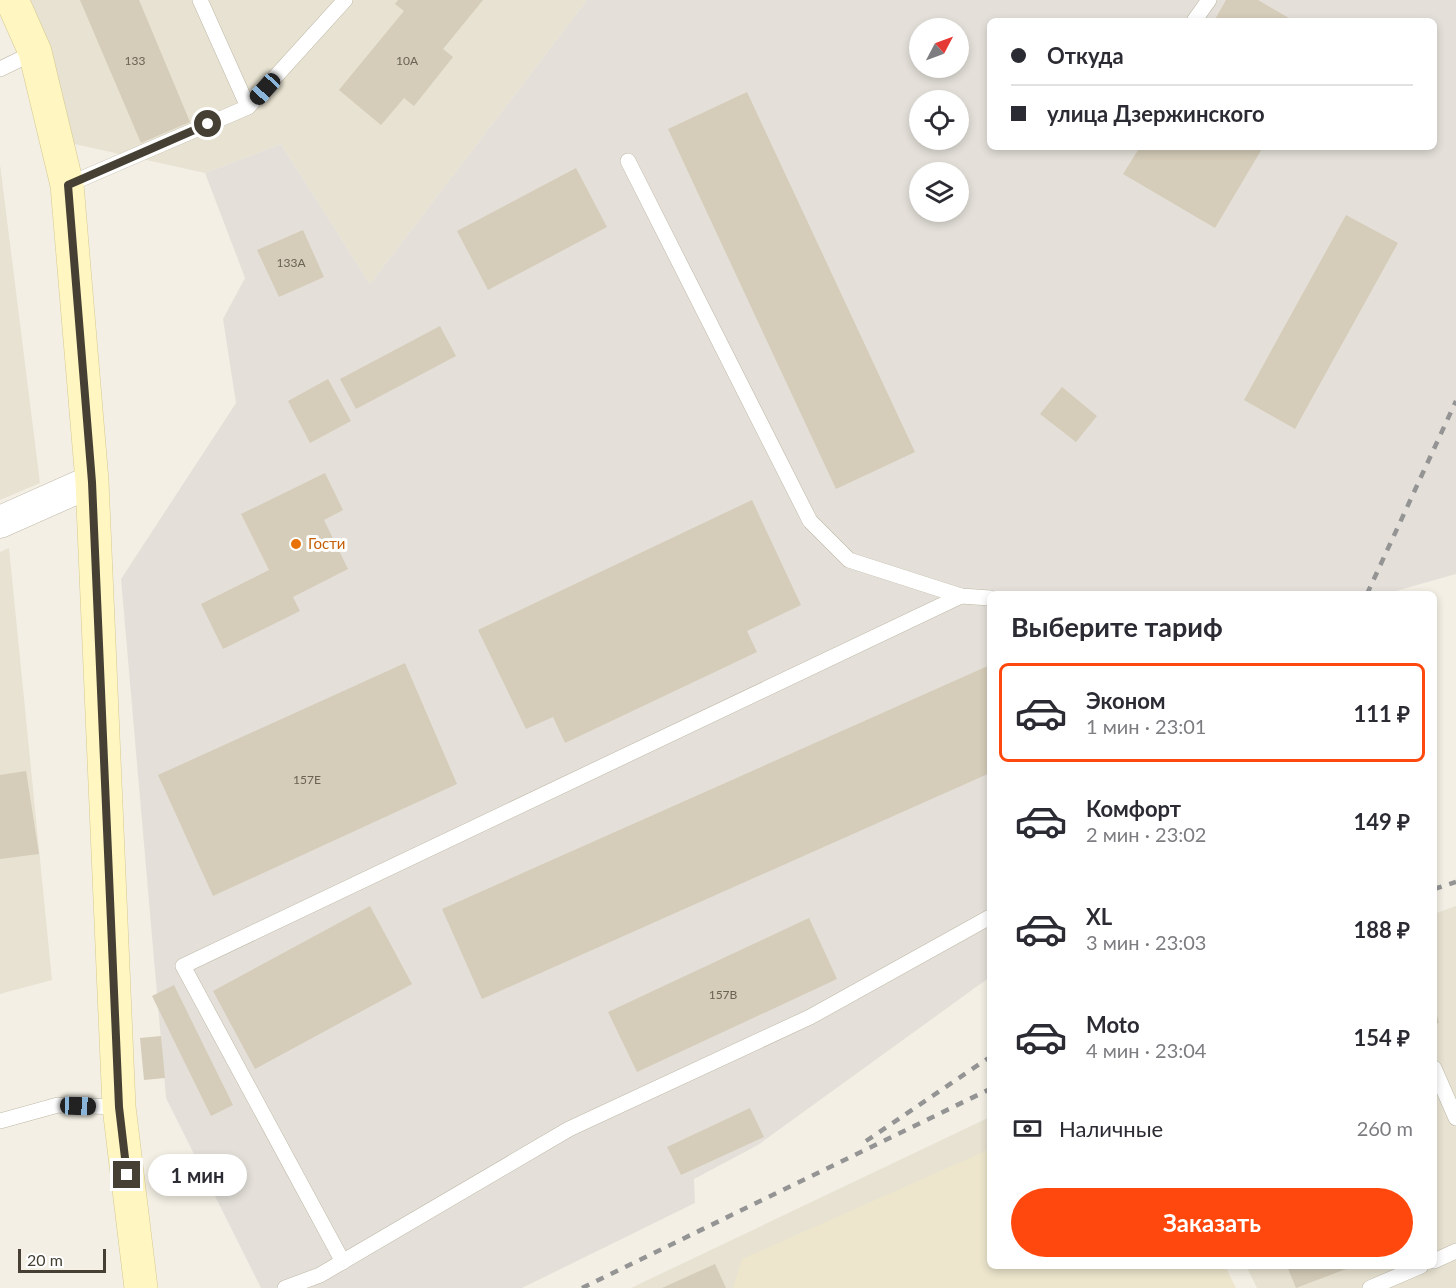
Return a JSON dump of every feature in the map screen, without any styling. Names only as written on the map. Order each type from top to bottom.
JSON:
[{"type":"street","points":[[12,0],[35,52],[68,185],[92,482],[119,1107],[141,1288]]},
{"type":"street","points":[[0,522],[92,482]]},
{"type":"lane","points":[[200,0],[248,107]]},
{"type":"lane","points":[[68,185],[248,107],[345,0]]},
{"type":"lane","points":[[1196,18],[1209,0]]},
{"type":"lane","points":[[0,69],[35,52]]},
{"type":"lane","points":[[628,161],[810,521],[849,560],[961,596],[987,598]]},
{"type":"lane","points":[[343,1262],[183,966],[961,596]]},
{"type":"lane","points":[[285,1288],[320,1275],[569,1130],[810,1017],[987,919]]},
{"type":"lane","points":[[1437,1074],[1454,1109]]},
{"type":"lane","points":[[0,1121],[58,1105],[119,1107]]},
{"type":"lane","points":[[1437,1260],[1456,1251]]},
{"type":"lane","points":[[1370,1288],[1414,1269]]},
{"type":"shaded area","points":[[9,0],[587,0],[370,284],[281,144],[205,173],[52,139]]},
{"type":"shaded area","points":[[587,0],[1456,0],[1456,574],[1396,591],[987,591],[987,979],[758,1145],[694,1179],[695,1203],[522,1288],[261,1288],[166,1098],[121,579],[236,403],[223,319],[245,278],[205,173],[281,144],[370,284]]},
{"type":"shaded area","points":[[0,164],[40,483],[0,500]]},
{"type":"shaded area","points":[[9,548],[52,980],[0,994],[0,552]]},
{"type":"shaded area","points":[[1456,906],[1456,1288],[1257,1288],[1248,1269],[1437,1269],[1437,913]]},
{"type":"shaded area","points":[[987,1118],[987,1175],[775,1288],[631,1288]]},
{"type":"shaded area","points":[[987,1150],[987,1269],[1226,1269],[1236,1288],[733,1288],[742,1259]]},
{"type":"building","points":[[80,0],[139,0],[190,122],[141,143]]},
{"type":"building","points":[[398,0],[483,0],[443,49],[453,57],[414,106],[404,98],[381,125],[339,90],[404,11],[395,4]]},
{"type":"building","points":[[1226,0],[1258,0],[1289,18],[1216,18]]},
{"type":"building","points":[[747,92],[915,452],[836,489],[668,129]]},
{"type":"building","points":[[1138,150],[1261,150],[1215,228],[1123,174]]},
{"type":"building","points":[[576,168],[607,227],[488,290],[457,231]]},
{"type":"building","points":[[1346,215],[1398,243],[1295,429],[1244,400]]},
{"type":"building","points":[[303,230],[324,277],[279,297],[257,250]]},
{"type":"building","points":[[440,326],[456,356],[356,409],[340,379]]},
{"type":"building","points":[[328,379],[351,421],[310,443],[288,401]]},
{"type":"building","points":[[1062,387],[1097,416],[1076,442],[1040,414]]},
{"type":"building","name":"Гости","points":[[325,473],[343,510],[324,520],[348,569],[293,597],[300,611],[223,649],[201,604],[269,570],[241,514]]},
{"type":"building","points":[[752,500],[801,605],[747,631],[757,652],[565,743],[553,717],[526,729],[478,630]]},
{"type":"building","points":[[405,663],[457,784],[213,896],[158,775]]},
{"type":"building","points":[[987,666],[987,774],[482,999],[442,909]]},
{"type":"building","points":[[26,771],[39,854],[0,859],[0,775]]},
{"type":"building","points":[[370,906],[412,984],[255,1069],[213,991]]},
{"type":"building","points":[[809,918],[837,979],[637,1072],[608,1012]]},
{"type":"building","points":[[174,985],[233,1105],[211,1116],[152,996]]},
{"type":"building","points":[[161,1036],[165,1078],[144,1080],[140,1038]]},
{"type":"building","points":[[750,1108],[764,1137],[681,1175],[667,1147]]},
{"type":"building","points":[[715,1264],[726,1288],[662,1288]]},
{"type":"building","points":[[1288,1269],[1346,1269],[1296,1288]]},
{"type":"railway","points":[[1368,591],[1456,401]]},
{"type":"railway","points":[[1437,888],[1456,882]]},
{"type":"railway","points":[[866,1141],[987,1059]]},
{"type":"railway","points":[[582,1288],[987,1090]]},
{"type":"place","name":"Гости","points":[[296,544]]},
{"type":"route","points":[[127,1175],[119,1107],[92,482],[68,185],[208,124]]}]
